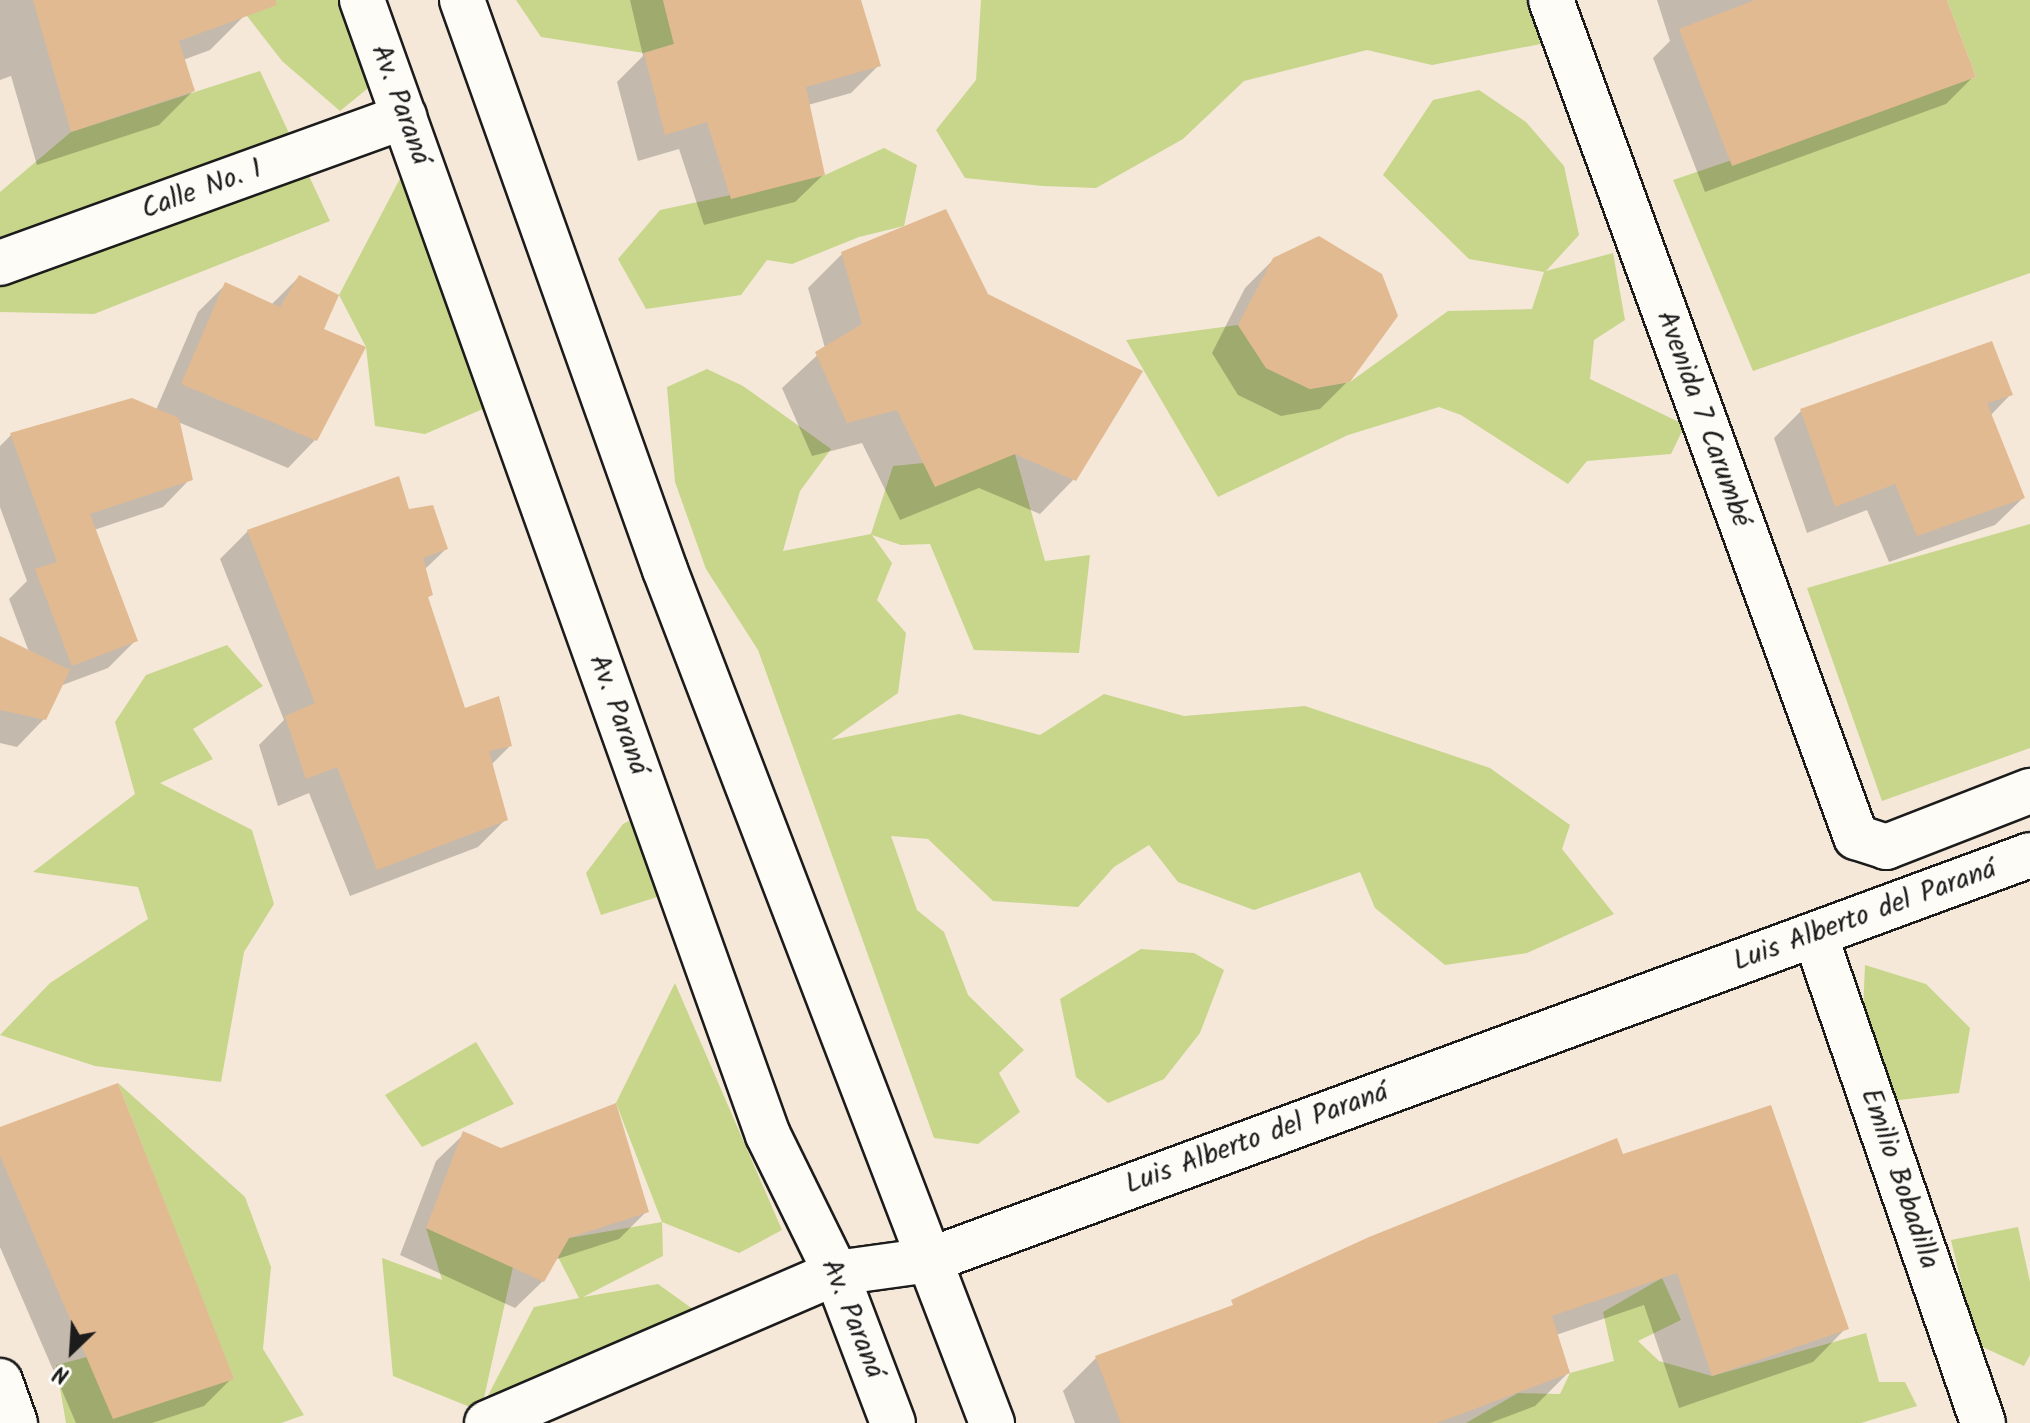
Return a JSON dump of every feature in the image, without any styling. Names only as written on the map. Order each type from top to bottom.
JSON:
[{"type":"street","name":"Av. Paraná","points":[[362,0],[768,1135],[836,1273],[893,1423]]},
{"type":"street","points":[[462,0],[665,570],[992,1423]]},
{"type":"street","name":"Avenida 7 Carumbé","points":[[1551,0],[1856,837],[1886,847],[2030,791]]},
{"type":"street","name":"Calle No. 1","points":[[0,263],[404,117]]},
{"type":"street","name":"Luis Alberto del Paraná","points":[[487,1423],[836,1273],[930,1260],[2030,855]]},
{"type":"street","name":"Emilio Bobadilla","points":[[1815,935],[1983,1423]]},
{"type":"street","points":[[0,1381],[15,1423]]},
{"type":"green space","points":[[242,0],[356,0],[367,47],[367,89],[340,111],[282,61],[247,16]]},
{"type":"green space","points":[[516,0],[663,0],[674,44],[644,53],[541,37]]},
{"type":"green space","points":[[981,0],[1532,0],[1546,43],[1432,65],[1367,50],[1244,81],[1183,139],[1096,188],[1043,186],[965,178],[936,130],[976,80]]},
{"type":"green space","points":[[1947,0],[2030,0],[2030,273],[1753,371],[1673,180],[1976,77]]},
{"type":"green space","points":[[260,71],[330,221],[94,314],[0,312],[0,192],[71,132]]},
{"type":"green space","points":[[1479,90],[1526,122],[1564,166],[1579,235],[1546,271],[1613,253],[1625,320],[1594,340],[1590,379],[1685,425],[1671,454],[1587,461],[1568,484],[1461,415],[1439,407],[1348,435],[1218,497],[1126,340],[1238,325],[1266,368],[1310,389],[1350,382],[1448,311],[1532,309],[1544,272],[1469,259],[1383,175],[1433,100]]},
{"type":"green space","points":[[884,148],[917,165],[904,226],[859,237],[792,264],[767,260],[741,295],[646,309],[618,259],[660,210],[825,175]]},
{"type":"green space","points":[[414,152],[506,399],[425,434],[375,426],[366,347],[339,295]]},
{"type":"green space","points":[[707,369],[743,386],[831,449],[800,491],[783,551],[871,534],[893,466],[1015,454],[1045,561],[1090,555],[1079,653],[974,650],[930,544],[901,545],[872,535],[892,563],[877,600],[906,633],[898,693],[831,740],[959,714],[1040,735],[1104,694],[1184,716],[1305,706],[1490,768],[1570,825],[1562,849],[1614,914],[1527,953],[1445,965],[1375,908],[1360,872],[1254,910],[1178,882],[1149,845],[1114,867],[1078,907],[993,901],[928,839],[891,836],[917,910],[944,932],[968,995],[1024,1050],[999,1073],[1020,1112],[978,1144],[934,1138],[758,650],[706,569],[675,482],[667,387]]},
{"type":"green space","points":[[2030,524],[2030,748],[1882,801],[1807,588]]},
{"type":"green space","points":[[227,645],[263,686],[193,729],[213,759],[160,783],[252,830],[274,904],[244,952],[221,1082],[95,1066],[0,1035],[50,983],[148,919],[138,887],[33,872],[135,794],[115,722],[146,675]]},
{"type":"green space","points":[[657,806],[682,889],[601,915],[586,873],[623,824]]},
{"type":"green space","points":[[1141,949],[1194,953],[1224,970],[1200,1033],[1164,1079],[1108,1103],[1076,1077],[1060,999]]},
{"type":"green space","points":[[1865,965],[1926,984],[1970,1028],[1959,1093],[1891,1101],[1862,1038]]},
{"type":"green space","points":[[675,983],[782,1230],[739,1253],[662,1222],[616,1103]]},
{"type":"green space","points":[[476,1042],[514,1104],[422,1147],[385,1095]]},
{"type":"green space","points":[[118,1083],[245,1197],[271,1267],[263,1349],[304,1415],[281,1423],[66,1423],[56,1365],[87,1357],[233,1379]]},
{"type":"green space","points":[[662,1222],[663,1256],[583,1297],[658,1284],[715,1325],[480,1411],[393,1376],[382,1258],[442,1280],[426,1228],[513,1267],[482,1407],[534,1307],[579,1298],[558,1257],[569,1238]]},
{"type":"green space","points":[[2018,1227],[2030,1282],[2030,1355],[2024,1366],[1976,1344],[1951,1240]]},
{"type":"green space","points":[[1662,1278],[1681,1320],[1638,1341],[1659,1361],[1712,1376],[1866,1333],[1879,1382],[1905,1382],[1917,1406],[1861,1423],[1466,1423],[1518,1393],[1560,1394],[1570,1373],[1614,1361],[1603,1312]]},
{"type":"building","points":[[33,0],[276,0],[277,5],[179,41],[195,91],[71,132]]},
{"type":"building","points":[[663,0],[861,0],[881,66],[806,87],[825,175],[731,199],[707,122],[665,135],[644,53],[674,44]]},
{"type":"building","points":[[1755,0],[1947,0],[1976,77],[1732,166],[1679,29]]},
{"type":"building","points":[[946,209],[988,294],[1143,371],[1076,481],[1015,454],[935,487],[897,410],[847,423],[815,352],[862,324],[841,252]]},
{"type":"building","points":[[1319,236],[1382,274],[1398,316],[1350,382],[1310,389],[1266,368],[1238,325],[1273,258]]},
{"type":"building","points":[[299,275],[339,295],[324,329],[366,347],[317,441],[181,384],[225,282],[280,307]]},
{"type":"building","points":[[1992,341],[2013,395],[1987,403],[2025,498],[1917,536],[1895,484],[1835,507],[1800,409]]},
{"type":"building","points":[[132,398],[179,418],[193,480],[90,514],[138,641],[72,666],[35,569],[57,562],[10,433]]},
{"type":"building","points":[[399,476],[409,509],[433,505],[448,549],[423,558],[433,595],[428,597],[465,708],[499,696],[512,746],[489,751],[508,820],[377,870],[337,767],[306,779],[285,716],[315,703],[247,530]]},
{"type":"building","points":[[0,636],[70,670],[46,720],[0,710]]},
{"type":"building","points":[[118,1083],[234,1379],[113,1419],[0,1156],[0,1127]]},
{"type":"building","points":[[616,1103],[649,1212],[569,1238],[544,1282],[426,1228],[463,1131],[501,1148]]},
{"type":"building","points":[[1771,1105],[1849,1329],[1712,1376],[1677,1273],[1552,1316],[1570,1373],[1437,1423],[1121,1423],[1095,1356],[1233,1305],[1231,1300],[1369,1237],[1617,1138],[1623,1154]]}]
